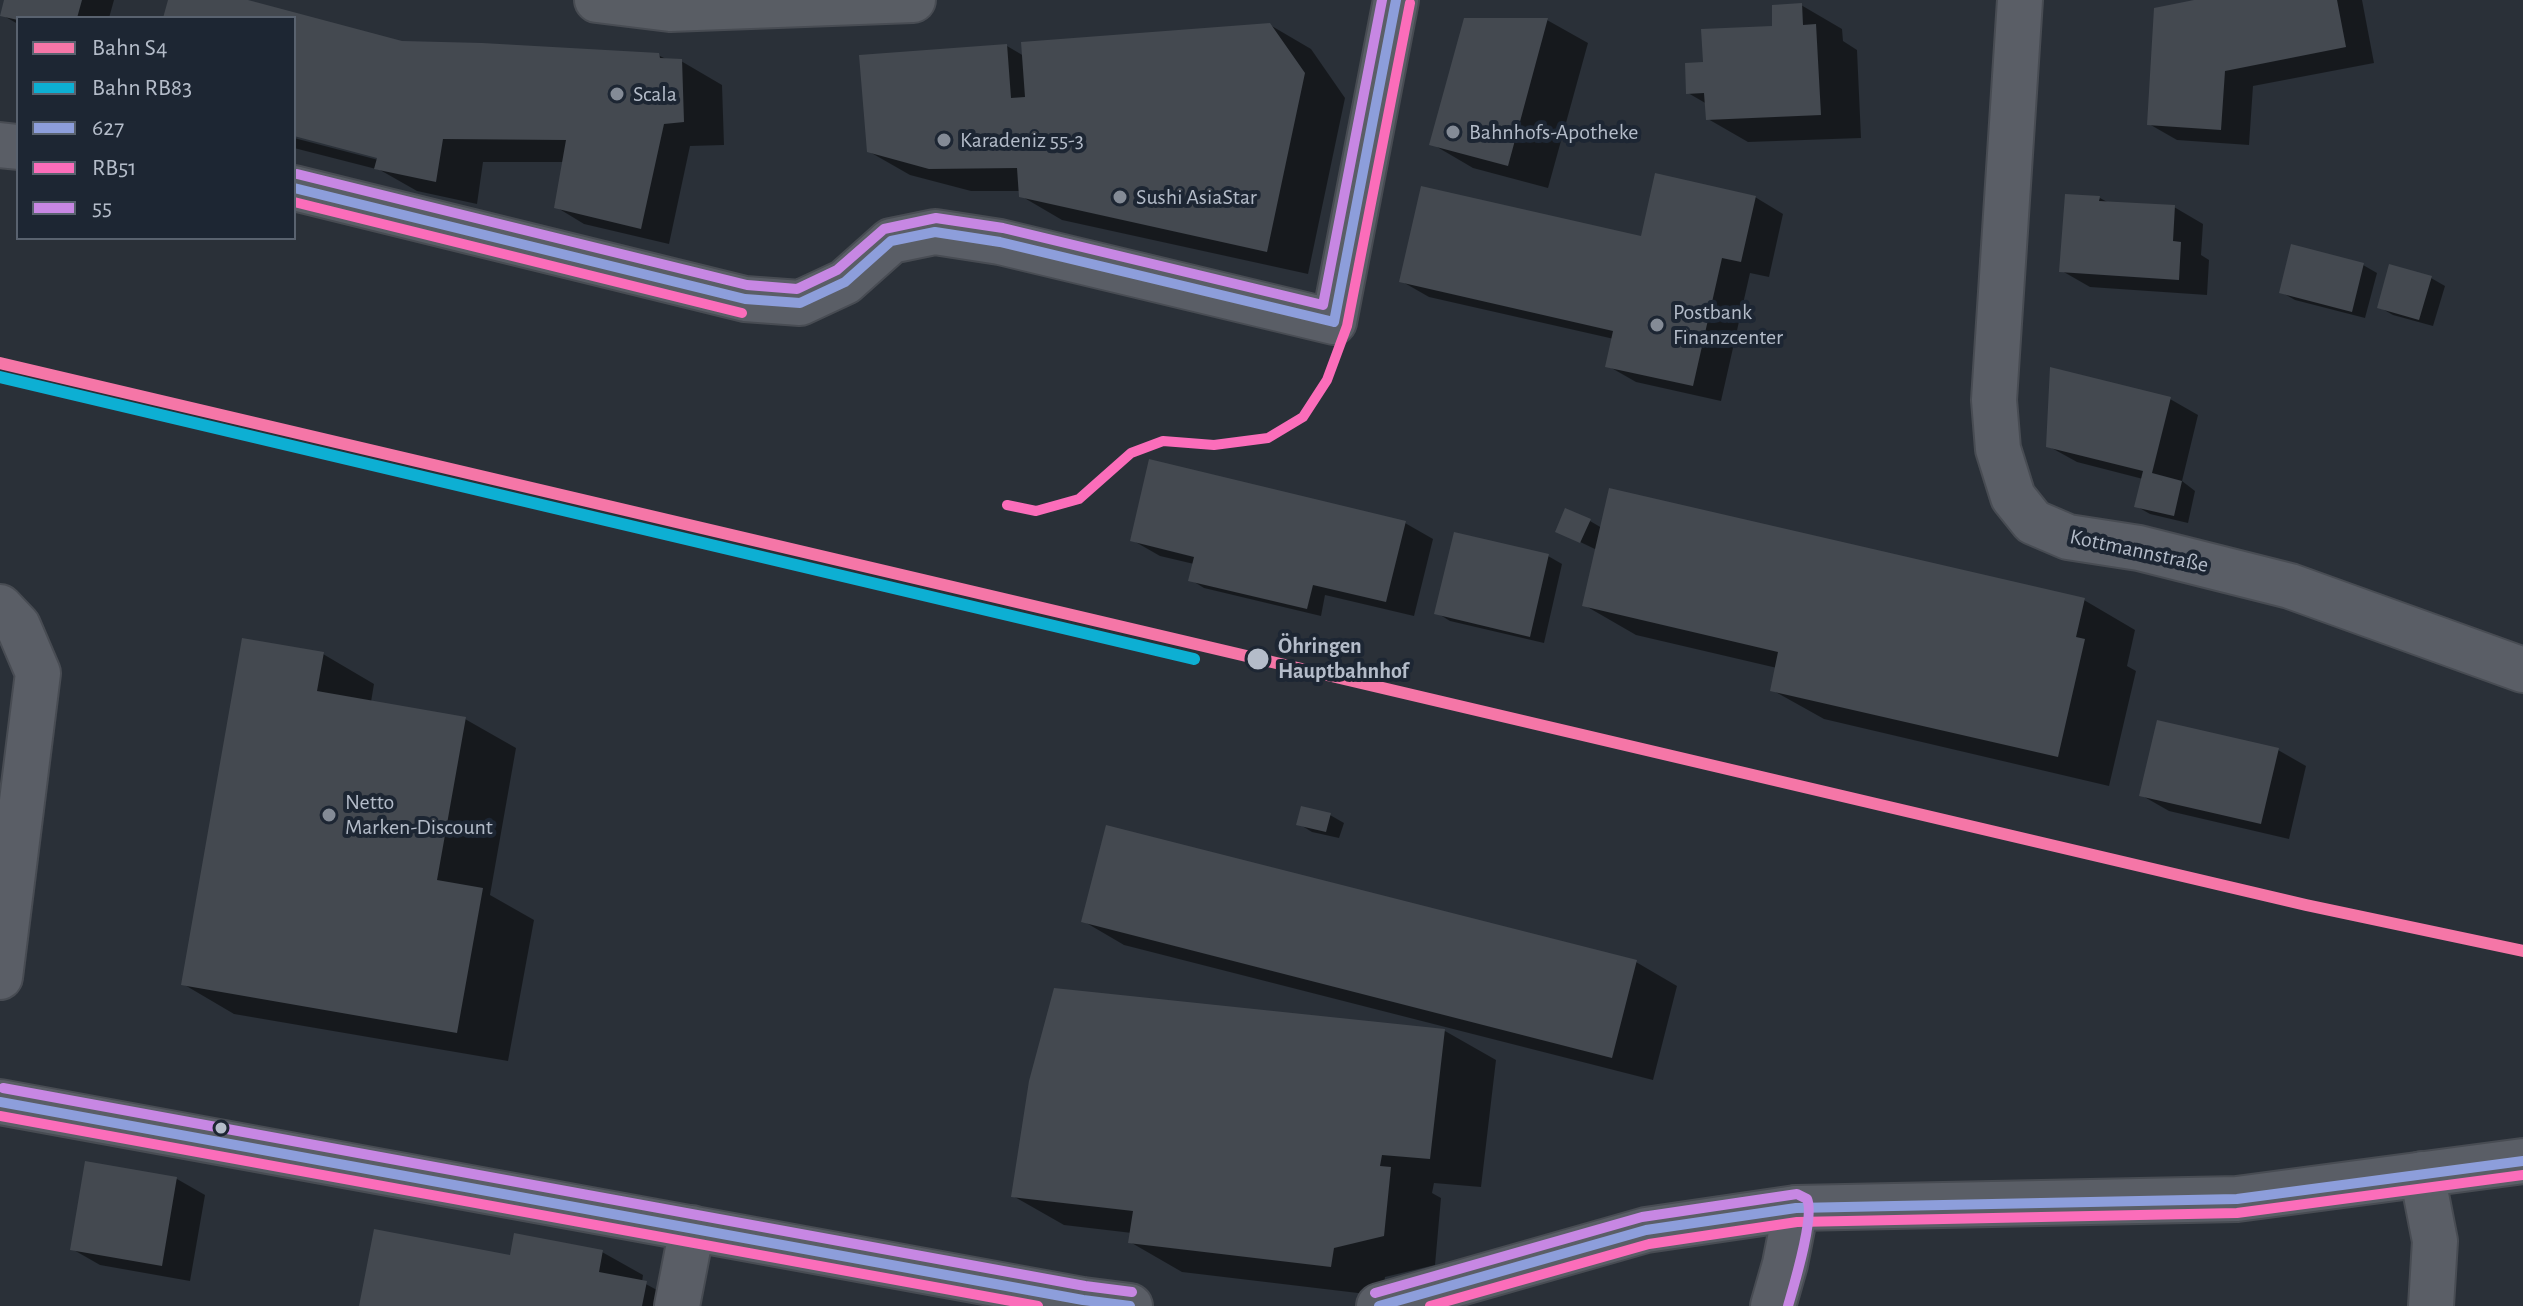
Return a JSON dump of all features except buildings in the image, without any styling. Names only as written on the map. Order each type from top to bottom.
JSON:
[{"type":"main road","points":[[597,0],[670,9],[913,0]]},
{"type":"street","points":[[296,188],[745,299],[800,303],[845,282],[891,241],[935,232],[1000,242],[1334,322],[1396,0]]},
{"type":"street","name":"Kottmannstraße","points":[[2020,0],[1994,400],[1998,449],[2013,497],[2033,522],[2068,537],[2139,548],[2290,586],[2523,670]]},
{"type":"street","points":[[0,607],[18,626],[38,673],[0,977]]},
{"type":"street","points":[[0,1102],[1083,1300],[1130,1306]]},
{"type":"street","points":[[1379,1306],[1646,1230],[1796,1208],[2237,1199],[2523,1161]]},
{"type":"street","points":[[2422,1174],[2435,1241],[2431,1306]]},
{"type":"street","points":[[1773,1306],[1796,1208]]},
{"type":"street","points":[[677,1306],[692,1228]]},
{"type":"rail line","name":"S4","points":[[0,363],[2306,905],[2523,951]]},
{"type":"rail line","name":"RB83","points":[[0,377],[1194,659]]},
{"type":"transit line","name":"55","points":[[297,174],[747,285],[797,289],[837,270],[884,229],[936,218],[1003,228],[1323,305],[1382,0]]},
{"type":"transit line","name":"627","points":[[1334,322],[1396,0]]},
{"type":"transit line","name":"RB51","points":[[1007,505],[1036,511],[1079,499],[1131,453],[1163,441],[1214,445],[1268,438],[1303,417],[1327,380],[1347,326],[1410,3]]},
{"type":"transit line","name":"627","points":[[296,188],[745,299],[800,303],[845,282],[891,241],[935,232],[1000,242],[1334,322]]},
{"type":"transit line","name":"RB51","points":[[296,202],[742,313]]},
{"type":"transit line","name":"55","points":[[3,1088],[1085,1286],[1132,1292]]},
{"type":"transit line","name":"627","points":[[0,1102],[1083,1300],[1130,1306]]},
{"type":"transit line","name":"RB51","points":[[0,1116],[1038,1306]]},
{"type":"transit line","name":"627","points":[[1379,1306],[1646,1230],[1796,1208],[2237,1199],[2523,1161]]},
{"type":"transit line","name":"RB51","points":[[1430,1306],[1649,1244],[1797,1222],[2237,1213],[2523,1175]]},
{"type":"transit line","name":"55","points":[[1375,1293],[1642,1217],[1797,1194],[1807,1199],[1809,1208],[1803,1251],[1788,1306]]},
{"type":"place","name":"Scala","points":[[617,94]]},
{"type":"place","name":"Bahnhofs-Apotheke","points":[[1453,132]]},
{"type":"place","name":"Karadeniz 55-3","points":[[944,140]]},
{"type":"place","name":"Sushi AsiaStar","points":[[1120,197]]},
{"type":"place","name":"Postbank Finanzcenter","points":[[1657,325]]},
{"type":"place","name":"Öhringen Hauptbahnhof","points":[[1258,659]]},
{"type":"place","name":"Netto Marken-Discount","points":[[329,815]]}]
